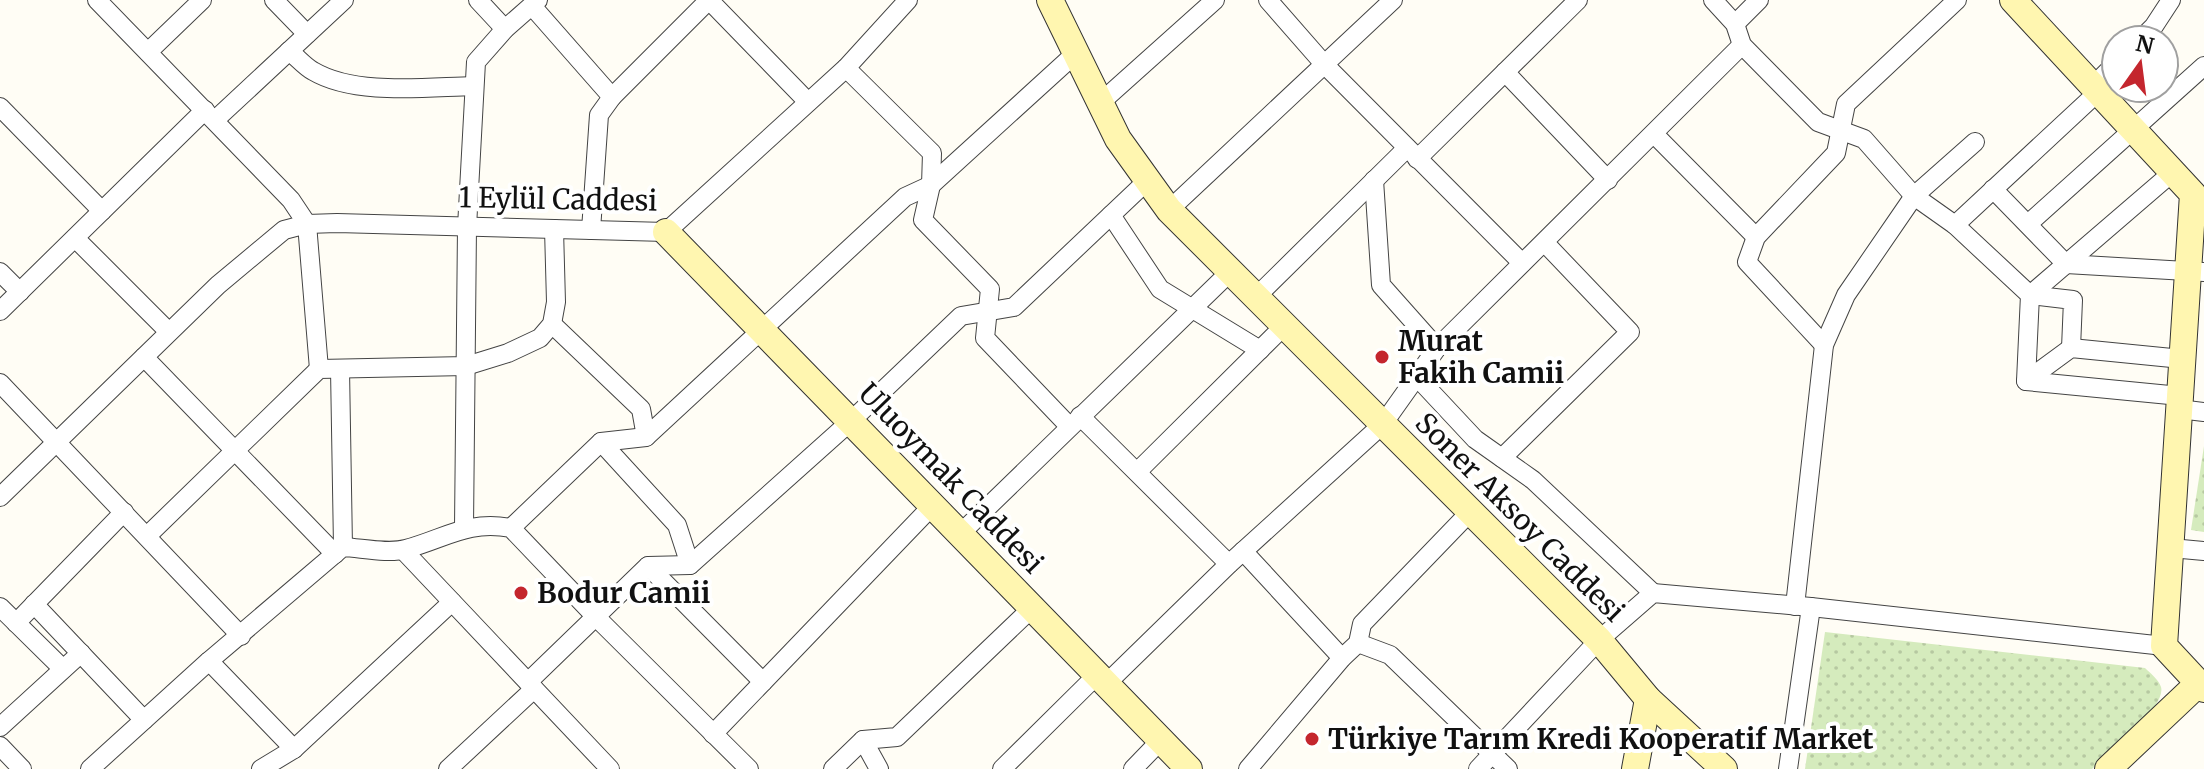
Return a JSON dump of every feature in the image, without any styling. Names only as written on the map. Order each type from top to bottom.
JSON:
[{"type":"street","points":[[97,0],[291,200],[307,224],[319,369]]},
{"type":"street","points":[[148,52],[202,0]]},
{"type":"street","points":[[274,0],[307,34]]},
{"type":"street","points":[[0,311],[102,211],[344,0]]},
{"type":"street","points":[[478,0],[505,29]]},
{"type":"street","points":[[591,230],[599,115],[612,97],[709,0],[808,102]]},
{"type":"street","name":"Soner Aksoy Caddesi","points":[[1050,0],[1118,139],[1169,210],[1599,640],[1648,699],[1724,769]]},
{"type":"street","points":[[1100,103],[1215,0]]},
{"type":"street","points":[[1268,0],[1324,64],[1522,263]]},
{"type":"street","points":[[1169,210],[1393,0]]},
{"type":"street","points":[[1256,297],[1374,180],[1412,153],[1505,72],[1578,0]]},
{"type":"street","points":[[1713,0],[1735,24],[1742,45],[1818,122],[1864,139],[1914,196],[1955,225],[2030,295],[2073,300],[2071,348]]},
{"type":"street","points":[[1735,24],[1759,0]]},
{"type":"street","points":[[1824,345],[1747,262],[1756,237],[1836,153],[1846,104],[1957,0]]},
{"type":"street","points":[[2013,0],[2132,131],[2173,172],[2198,189],[2196,272],[2182,359],[2188,406],[2171,548],[2164,646]]},
{"type":"street","points":[[2155,24],[2171,0]]},
{"type":"street","points":[[464,527],[467,227],[476,62],[505,29],[535,3],[612,97]]},
{"type":"street","name":"1 Eylül Caddesi","points":[[307,224],[666,232],[846,68],[898,3]]},
{"type":"street","points":[[1002,769],[1383,424],[1437,348],[1742,45]]},
{"type":"street","points":[[289,51],[314,72],[344,82],[374,87],[474,86]]},
{"type":"street","points":[[511,528],[601,442],[646,437],[905,197],[931,185],[1076,53]]},
{"type":"street","points":[[2028,224],[2204,66]]},
{"type":"street","points":[[846,68],[932,153],[931,185],[923,220],[990,289],[985,338],[1075,421],[1236,557],[1342,658]]},
{"type":"street","points":[[1505,72],[1608,180]]},
{"type":"street","points":[[1955,225],[2100,83]]},
{"type":"street","points":[[0,107],[102,211]]},
{"type":"street","points":[[1654,134],[1756,237]]},
{"type":"street","points":[[1788,769],[1824,345],[1846,295],[1914,196],[1975,142]]},
{"type":"street","points":[[2026,381],[2030,295],[2173,172]]},
{"type":"street","points":[[448,769],[648,566],[690,565],[851,421],[961,316],[1014,307],[1148,180]]},
{"type":"street","points":[[1374,180],[1381,285],[1437,348]]},
{"type":"street","points":[[1993,189],[2066,264],[2196,272]]},
{"type":"street","points":[[1111,215],[1160,289],[1260,350]]},
{"type":"street","points":[[0,497],[218,285],[284,230],[307,224]]},
{"type":"street","points":[[147,536],[319,369],[466,366],[508,353],[540,338],[552,324],[556,302],[554,229]]},
{"type":"street","name":"Uluoymak Caddesi","points":[[666,232],[1189,769]]},
{"type":"street","points":[[75,238],[169,332]]},
{"type":"street","points":[[1502,458],[1630,332],[1545,243]]},
{"type":"street","points":[[960,534],[1231,271]]},
{"type":"street","points":[[0,272],[20,292]]},
{"type":"street","points":[[552,324],[641,409],[646,437]]},
{"type":"street","points":[[1137,472],[1285,325]]},
{"type":"street","points":[[2026,381],[2071,348],[2182,359]]},
{"type":"street","points":[[144,357],[236,452],[339,551]]},
{"type":"street","points":[[339,551],[340,369]]},
{"type":"street","points":[[1417,377],[1475,439],[1533,480],[1653,593],[1803,606],[2164,646],[2201,686],[2108,769]]},
{"type":"street","points":[[2026,381],[2188,406]]},
{"type":"street","points":[[0,383],[241,636]]},
{"type":"street","points":[[601,442],[677,525],[690,565]]},
{"type":"street","points":[[713,734],[933,505]]},
{"type":"street","points":[[1248,769],[1358,643],[1362,624],[1471,511]]},
{"type":"street","points":[[16,623],[124,512]]},
{"type":"street","points":[[90,769],[209,661],[339,551],[403,550],[464,527],[493,525],[511,528],[749,769]]},
{"type":"street","points":[[2171,548],[2204,551]]},
{"type":"street","points":[[403,550],[610,769]]},
{"type":"street","points":[[648,566],[763,682]]},
{"type":"street","points":[[1478,769],[1599,640],[1653,593]]},
{"type":"street","points":[[261,769],[294,749],[452,602]]},
{"type":"street","points":[[34,604],[144,720]]},
{"type":"street","points":[[0,607],[63,669]]},
{"type":"street","points":[[833,769],[863,740],[897,737],[1032,608]]},
{"type":"street","points":[[1358,643],[1390,655],[1508,769]]},
{"type":"street","points":[[0,727],[81,653]]},
{"type":"street","points":[[209,661],[294,749]]},
{"type":"street","points":[[1635,769],[1648,699]]},
{"type":"street","points":[[863,740],[879,769]]},
{"type":"street","points":[[1133,769],[1161,740]]},
{"type":"street","points":[[0,746],[22,769]]},
{"type":"green space","points":[[2204,446],[2204,532],[2191,530]]},
{"type":"green space","points":[[1825,632],[2145,668],[2160,684],[2160,696],[2146,718],[2092,769],[1805,769]]},
{"type":"place","name":"Murat Fakih Camii","points":[[1382,357]]},
{"type":"place","name":"Bodur Camii","points":[[521,593]]},
{"type":"place","name":"Türkiye Tarım Kredi Kooperatif Market","points":[[1312,739]]}]
